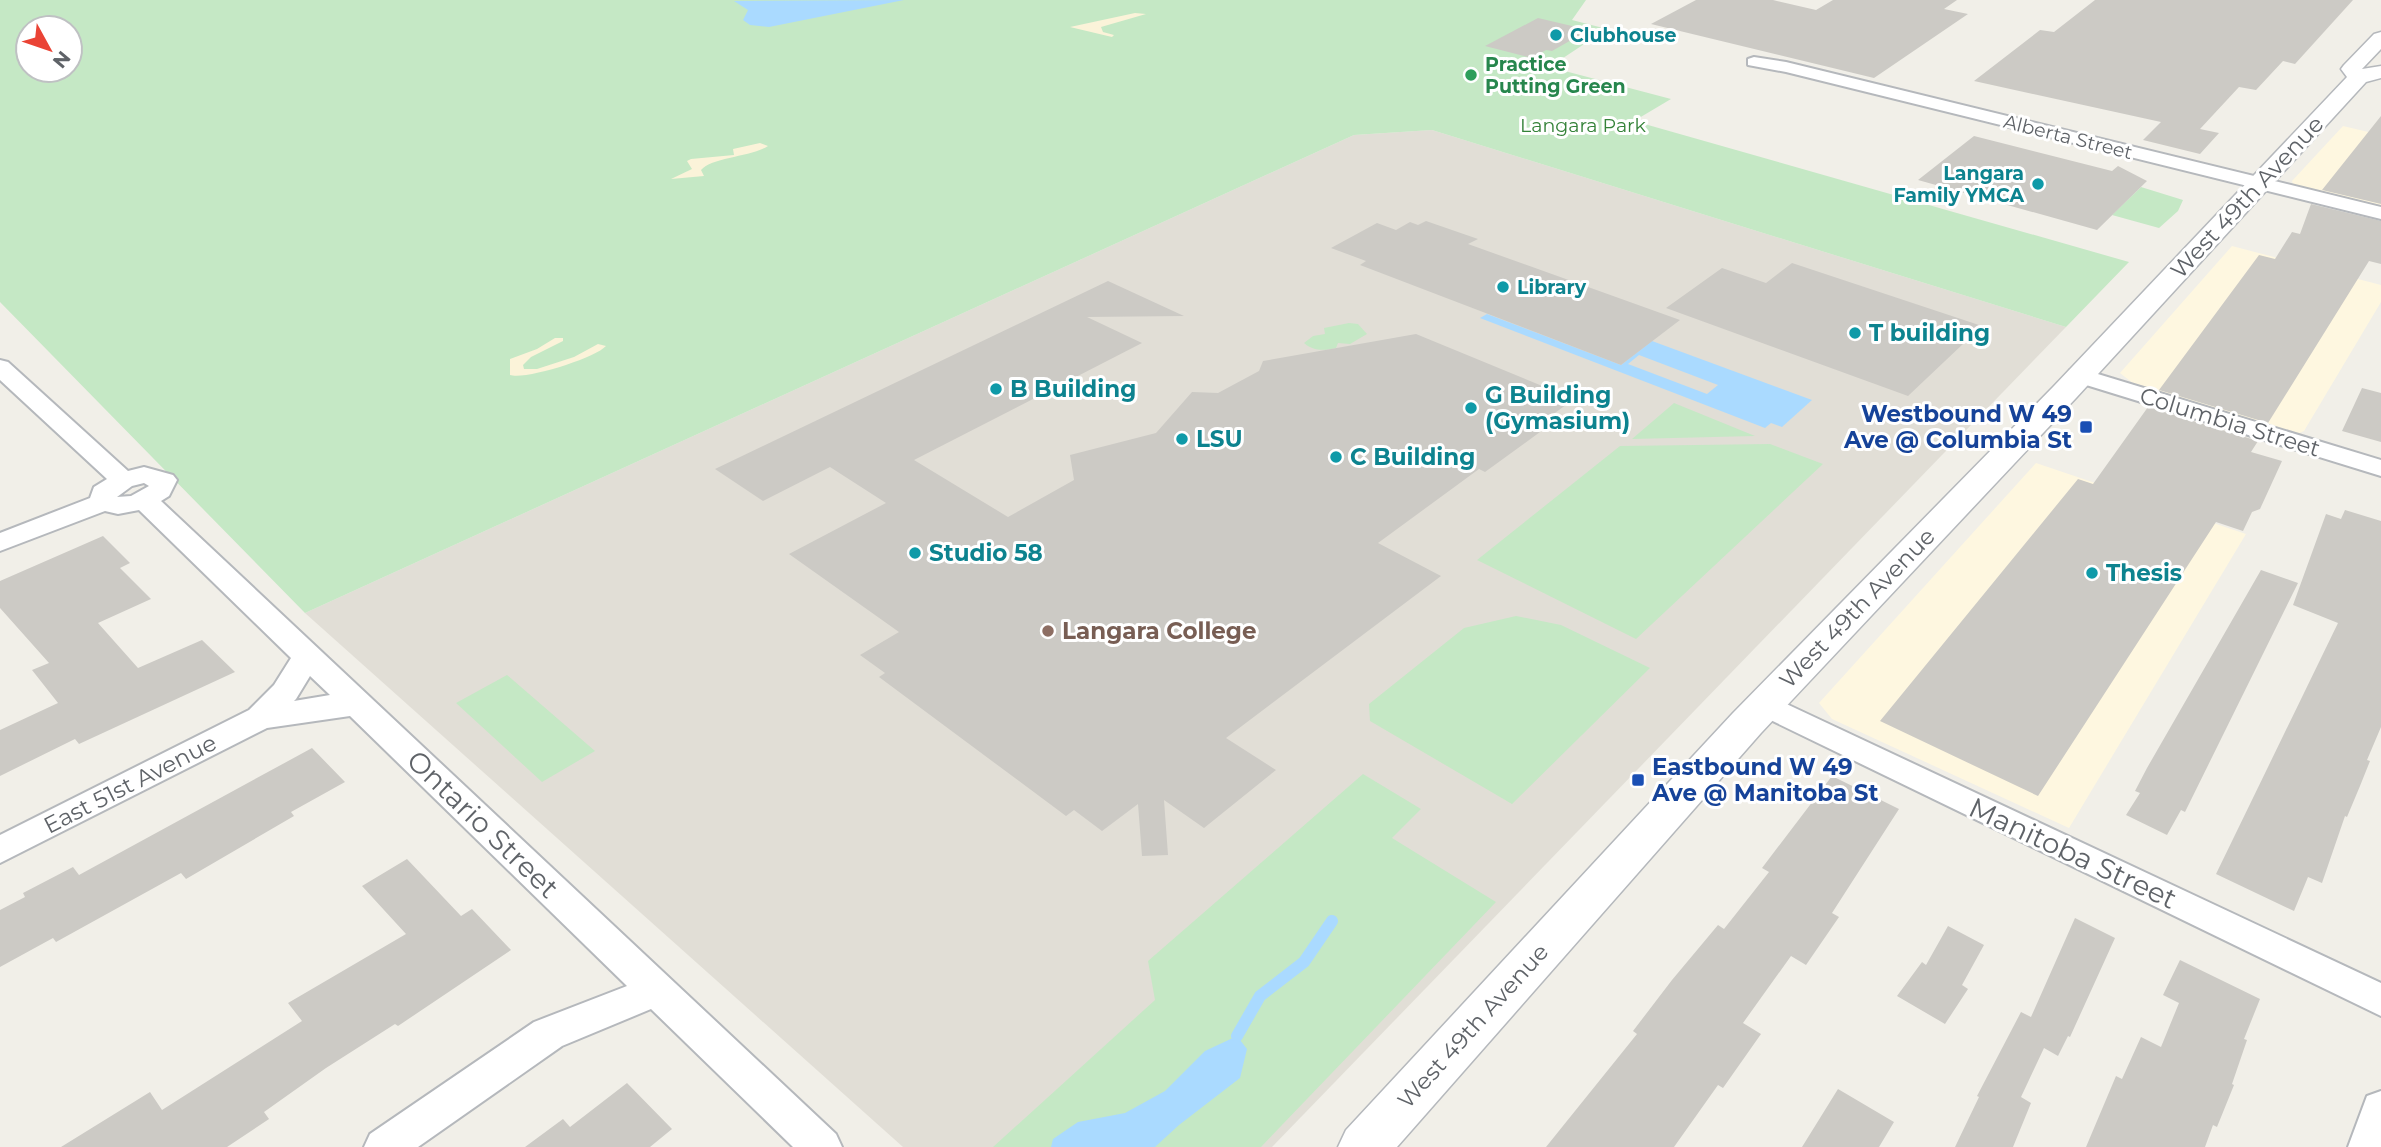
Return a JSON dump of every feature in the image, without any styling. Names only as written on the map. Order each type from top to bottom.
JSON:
[{"type":"street","name":"West 49th Avenue","points":[[1364,1147],[1765,705],[2358,77],[2351,69],[2381,38]]},
{"type":"street","name":"Alberta Street","points":[[1754,62],[1811,73],[2381,213]]},
{"type":"street","points":[[2358,77],[2381,72]]},
{"type":"street","points":[[0,367],[123,480]]},
{"type":"street","name":"Columbia Street","points":[[2078,375],[2381,468]]},
{"type":"street","points":[[0,542],[104,502],[121,506],[144,500],[160,490],[163,480],[153,475],[123,480],[107,488],[102,498],[104,502]]},
{"type":"street","name":"Ontario Street","points":[[144,500],[821,1147]]},
{"type":"street","points":[[260,718],[285,692],[306,657]]},
{"type":"street","points":[[260,718],[330,706],[358,705]]},
{"type":"street","name":"Manitoba Street","points":[[1765,705],[2381,1000]]},
{"type":"street","name":"East 51st Avenue","points":[[0,850],[260,718]]},
{"type":"street","points":[[386,1147],[548,1034],[659,990]]},
{"type":"street","points":[[2369,1147],[2381,1109]]},
{"type":"shaded area","points":[[2343,126],[2381,135],[2381,207],[2311,192],[2293,184],[2292,181]]},
{"type":"shaded area","name":"Langara College","points":[[1432,130],[2066,327],[1272,1147],[903,1147],[305,613],[1354,135]]},
{"type":"shaded area","points":[[2232,246],[2381,285],[2381,302],[2304,431],[2295,435],[2161,395],[2134,384],[2120,373]]},
{"type":"shaded area","points":[[2036,463],[2246,534],[2069,828],[1832,719],[1819,703]]},
{"type":"green space","name":"Langara Park","points":[[0,0],[1586,0],[1572,20],[1607,29],[1557,62],[1561,70],[1671,99],[1634,121],[2129,262],[2066,327],[1432,130],[1354,135],[305,613],[0,302]]},
{"type":"green space","points":[[2141,187],[2183,200],[2178,211],[2159,228],[2112,215]]},
{"type":"green space","points":[[1358,324],[1367,334],[1350,344],[1338,343],[1336,348],[1327,350],[1315,349],[1304,343],[1313,336],[1325,334],[1324,328]]},
{"type":"green space","points":[[1674,403],[1755,436],[1632,439]]},
{"type":"green space","points":[[1770,444],[1823,464],[1636,639],[1477,560],[1620,446]]},
{"type":"green space","points":[[1516,616],[1561,625],[1650,668],[1512,804],[1370,721],[1369,704],[1464,628]]},
{"type":"green space","points":[[507,675],[595,751],[542,782],[456,703]]},
{"type":"green space","points":[[1363,774],[1421,809],[1392,838],[1496,902],[1261,1147],[993,1147],[1155,1000],[1148,961]]},
{"type":"sand","points":[[1135,13],[1146,14],[1101,27],[1103,32],[1114,35],[1112,37],[1070,27]]},
{"type":"sand","points":[[760,143],[768,146],[752,153],[714,162],[701,170],[704,176],[671,179],[692,169],[687,161],[691,159],[734,155],[733,149]]},
{"type":"sand","points":[[555,338],[563,338],[563,341],[531,357],[523,365],[524,369],[537,369],[574,357],[598,344],[606,346],[560,367],[518,376],[510,375],[510,359],[537,349]]},
{"type":"water","points":[[904,0],[769,27],[750,25],[743,20],[748,10],[734,1]]},
{"type":"water","points":[[1487,314],[1621,365],[1652,341],[1812,400],[1782,427],[1771,423],[1765,428],[1480,318]],"holes":[[[1639,355],[1718,385],[1707,394],[1628,364]]]},
{"type":"water","points":[[1237,1036],[1247,1049],[1240,1078],[1155,1147],[1051,1147],[1053,1139],[1078,1122],[1125,1113],[1165,1091],[1205,1051]]},
{"type":"building","points":[[1696,0],[1773,0],[1816,10],[1833,0],[1957,0],[1944,9],[1968,14],[1874,78],[1651,24]]},
{"type":"building","points":[[2095,0],[2353,0],[2295,64],[2283,61],[2256,90],[2239,87],[2200,129],[2219,133],[2200,154],[2143,140],[2161,122],[1974,81],[2040,30],[2054,32]]},
{"type":"building","name":"Clubhouse","points":[[1538,18],[1589,30],[1552,51],[1546,50],[1532,58],[1485,46]]},
{"type":"building","points":[[2381,116],[2381,204],[2322,190]]},
{"type":"building","name":"Langara Family YMCA","points":[[1974,136],[2112,171],[2118,166],[2147,181],[2097,230],[1918,180]]},
{"type":"building","points":[[2311,204],[2381,221],[2381,264],[2369,261],[2268,423],[2159,390],[2259,255],[2275,259],[2292,232],[2300,234]]},
{"type":"building","name":"Library","points":[[1426,221],[1478,239],[1468,244],[1680,320],[1621,365],[1360,265],[1366,261],[1331,248],[1377,223],[1396,230],[1410,222],[1418,225]]},
{"type":"building","name":"T building","points":[[1792,263],[1982,326],[1908,396],[1666,308],[1722,268],[1766,283]]},
{"type":"building","points":[[1108,281],[1184,316],[1087,317],[1142,343],[914,460],[1008,517],[1074,480],[1070,455],[1156,433],[1192,392],[1218,393],[1259,371],[1263,361],[1416,334],[1574,399],[1533,429],[1540,432],[1485,472],[1479,469],[1378,543],[1441,576],[1226,738],[1276,770],[1204,828],[1164,800],[1168,855],[1142,856],[1138,804],[1102,831],[1074,810],[1066,816],[879,677],[885,673],[860,655],[899,632],[789,554],[886,503],[830,467],[763,501],[715,469]]},
{"type":"building","points":[[2362,388],[2381,393],[2381,442],[2342,431]]},
{"type":"building","points":[[2148,407],[2258,441],[2251,452],[2282,461],[2260,509],[2252,512],[2243,531],[2216,522],[2038,796],[1880,721],[2078,479],[2093,484]]},
{"type":"building","points":[[2345,510],[2381,521],[2381,727],[2367,760],[2370,761],[2360,786],[2347,817],[2345,816],[2322,883],[2308,877],[2294,911],[2216,874],[2338,623],[2293,605],[2326,514],[2341,519]]},
{"type":"building","points":[[103,536],[130,563],[120,568],[151,599],[98,623],[138,668],[202,640],[235,672],[79,744],[75,739],[0,776],[0,730],[58,703],[32,670],[49,663],[0,608],[0,581]]},
{"type":"building","points":[[2261,570],[2298,583],[2185,812],[2181,810],[2167,835],[2126,815],[2140,793],[2135,791],[2147,768]]},
{"type":"building","points":[[312,748],[345,782],[291,812],[294,816],[186,879],[181,873],[56,942],[53,938],[0,967],[0,910],[25,897],[23,893],[73,867],[79,875]]},
{"type":"building","points":[[1832,776],[1899,809],[1832,913],[1839,917],[1806,965],[1791,956],[1743,1023],[1761,1034],[1723,1088],[1718,1085],[1674,1147],[1546,1147],[1637,1034],[1633,1031],[1672,980],[1718,925],[1724,929],[1769,872],[1762,868]]},
{"type":"building","points":[[407,859],[461,916],[472,909],[511,950],[398,1026],[395,1024],[326,1068],[264,1112],[269,1119],[227,1147],[61,1147],[150,1092],[162,1110],[302,1021],[288,1003],[406,934],[362,886]]},
{"type":"building","points":[[2075,918],[2115,938],[2070,1037],[2068,1036],[2058,1056],[2044,1048],[2021,1097],[2031,1103],[2013,1147],[1955,1147],[1979,1097],[1977,1096],[2021,1012],[2031,1017]]},
{"type":"building","points":[[1948,926],[1984,945],[1962,985],[1968,989],[1945,1024],[1897,996],[1922,962],[1926,965]]},
{"type":"building","points":[[2180,960],[2260,999],[2244,1039],[2247,1040],[2232,1084],[2234,1085],[2217,1127],[2213,1125],[2205,1147],[2086,1147],[2116,1076],[2122,1079],[2141,1037],[2161,1047],[2179,1003],[2163,995]]},
{"type":"building","points":[[627,1083],[672,1129],[650,1147],[525,1147],[563,1119],[570,1127]]},
{"type":"building","points":[[1838,1089],[1894,1122],[1879,1147],[1802,1147]]},
{"type":"waterway","points":[[1237,1036],[1260,996],[1304,962],[1332,921]]},
{"type":"place","name":"Clubhouse","points":[[1556,35]]},
{"type":"place","name":"Practice Putting Green","points":[[1471,75]]},
{"type":"place","name":"Langara Family YMCA","points":[[2038,184]]},
{"type":"place","name":"Library","points":[[1503,287]]},
{"type":"place","name":"T building","points":[[1855,333]]},
{"type":"place","name":"B Building","points":[[996,389]]},
{"type":"place","name":"G Building (Gymasium)","points":[[1471,408]]},
{"type":"place","name":"Westbound W 49 Ave @ Columbia St","points":[[2086,427]]},
{"type":"place","name":"LSU","points":[[1182,439]]},
{"type":"place","name":"C Building","points":[[1336,457]]},
{"type":"place","name":"Studio 58","points":[[915,553]]},
{"type":"place","name":"Thesis","points":[[2092,573]]},
{"type":"place","name":"Langara College","points":[[1048,631]]},
{"type":"place","name":"Eastbound W 49 Ave @ Manitoba St","points":[[1638,780]]}]
